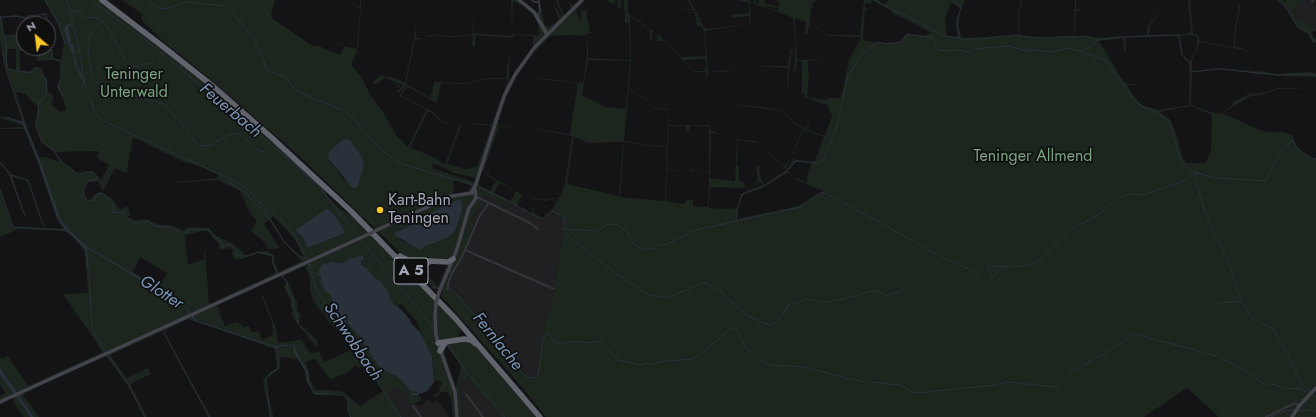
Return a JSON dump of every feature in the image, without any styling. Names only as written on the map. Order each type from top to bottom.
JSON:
[{"type":"highway","name":"A 5","points":[[102,0],[184,63],[270,136],[357,216],[455,318],[540,417]]},
{"type":"highway","name":"A 5","points":[[107,0],[186,61],[312,170],[425,282],[544,417]]},
{"type":"highway","name":"A 5","points":[[400,256],[416,263],[433,261]]},
{"type":"highway","points":[[425,282],[422,270],[426,264],[433,261],[449,262]]},
{"type":"highway","points":[[441,345],[455,340],[460,335],[461,330],[455,318]]},
{"type":"highway","name":"A 5","points":[[455,340],[471,340],[485,352]]},
{"type":"street","points":[[519,0],[531,8],[538,16],[547,34]]},
{"type":"street","points":[[532,0],[535,2],[539,1],[540,11],[538,16]]},
{"type":"street","points":[[457,417],[455,392],[435,324],[436,303],[439,292],[469,208],[471,197],[494,126],[509,86],[524,60],[547,34],[582,0]]},
{"type":"street","points":[[544,29],[551,30]]},
{"type":"street","points":[[0,402],[447,198],[460,195],[471,197],[530,223],[538,229]]},
{"type":"street","points":[[448,289],[448,284],[452,273],[465,250],[475,224],[488,204]]},
{"type":"street","points":[[465,250],[554,289]]},
{"type":"street","points":[[1292,417],[1298,407],[1316,388]]},
{"type":"street","points":[[466,394],[483,417]]},
{"type":"street","points":[[1266,417],[1295,403],[1298,407]]},
{"type":"street","points":[[415,408],[421,417]]},
{"type":"shaded area","points":[[1300,0],[1316,0],[1316,30],[1296,17],[1294,11]]},
{"type":"shaded area","points":[[71,23],[68,27],[71,39],[70,43],[73,44],[77,66],[91,99],[75,65],[74,55],[71,51],[65,33],[64,28]]},
{"type":"shaded area","points":[[0,39],[6,68],[26,127],[39,158],[61,220],[67,228],[86,246],[141,278],[139,279],[87,248],[88,272],[85,249],[58,220],[39,164],[23,124],[0,117],[7,117],[23,122],[5,68]]},
{"type":"shaded area","points":[[344,139],[350,140],[362,157],[364,165],[358,186],[356,188],[353,188],[350,185],[329,159],[328,154],[331,150]]},
{"type":"shaded area","points":[[484,194],[501,203],[502,201],[508,201],[539,219],[551,212],[565,221],[551,306],[546,317],[536,374],[532,377],[527,377],[460,295],[453,288],[448,288],[451,273],[463,253],[474,224],[470,223]]},
{"type":"shaded area","points":[[459,199],[462,202],[463,207],[453,234],[448,237],[427,245],[420,250],[396,236],[394,233],[416,223],[426,215]]},
{"type":"shaded area","points":[[327,209],[340,223],[345,233],[308,248],[302,236],[295,230]]},
{"type":"shaded area","points":[[359,256],[363,256],[364,258],[361,261],[361,265],[368,269],[372,275],[382,283],[395,305],[400,308],[420,332],[432,357],[434,382],[427,391],[420,394],[419,392],[419,395],[414,395],[412,399],[412,395],[410,393],[417,392],[411,391],[398,377],[383,370],[376,363],[359,335],[350,327],[346,318],[348,324],[345,325],[341,320],[332,305],[333,304],[344,317],[335,306],[336,303],[333,302],[331,296],[324,290],[320,282],[320,276],[311,272],[308,264],[310,263],[311,271],[319,275],[319,270],[322,265],[333,261],[342,264]]},
{"type":"shaded area","points":[[188,312],[190,312],[197,320],[274,346],[294,344],[296,351],[308,372],[313,391],[316,393],[344,395],[350,400],[349,409],[351,417],[348,410],[349,402],[344,396],[314,394],[307,381],[306,372],[294,352],[293,345],[276,348],[195,321]]},
{"type":"shaded area","points":[[0,368],[34,417],[30,417],[0,374]]},
{"type":"shaded area","points":[[468,377],[500,417],[463,417],[459,384]]},
{"type":"shaded area","points":[[393,387],[404,392],[411,405],[416,403],[419,407],[429,399],[432,403],[437,400],[449,417],[403,417],[387,391]]},
{"type":"green space","name":"Teninger Unterwald","points":[[44,0],[100,0],[140,30],[245,116],[323,188],[329,198],[340,209],[352,215],[372,233],[438,302],[460,328],[460,333],[457,338],[472,342],[538,417],[500,417],[468,377],[459,384],[463,417],[453,417],[451,399],[447,392],[440,392],[436,397],[433,396],[440,390],[439,388],[442,384],[440,381],[434,380],[432,357],[425,344],[417,322],[401,304],[397,307],[395,305],[382,283],[372,275],[368,269],[361,265],[363,256],[348,260],[346,263],[355,261],[344,267],[342,264],[334,261],[324,264],[319,270],[321,279],[320,283],[331,296],[333,302],[336,303],[335,305],[344,317],[333,304],[334,310],[345,325],[346,318],[349,326],[359,335],[376,363],[383,370],[398,377],[406,385],[417,392],[410,393],[412,395],[412,399],[414,395],[419,395],[422,400],[410,405],[404,392],[398,388],[393,388],[387,391],[403,417],[351,417],[349,409],[350,400],[345,395],[314,392],[315,394],[332,394],[342,396],[314,395],[306,380],[305,372],[298,359],[279,357],[279,369],[268,377],[265,384],[273,415],[273,417],[271,417],[263,384],[264,379],[270,372],[277,368],[275,349],[188,319],[164,331],[211,417],[209,417],[163,331],[110,355],[127,378],[148,368],[151,374],[130,384],[147,417],[144,417],[127,384],[106,356],[23,393],[39,417],[34,417],[0,368],[0,357],[2,359],[8,356],[28,386],[103,352],[63,294],[88,293],[85,252],[77,240],[64,231],[19,229],[0,237],[0,189],[13,227],[64,229],[57,219],[36,158],[24,129],[0,129],[24,127],[0,117],[9,117],[23,121],[26,127],[3,59],[0,39],[0,13],[1,17],[21,16],[2,18],[4,35],[16,34],[16,49],[7,49],[8,68],[16,70],[16,56],[20,56],[20,71],[29,71],[36,67],[41,69],[43,75],[47,79],[47,91],[54,96],[52,105],[61,112],[66,110],[64,101],[57,88],[61,78],[61,62],[53,60],[36,61],[37,56],[53,56],[53,58],[61,60],[64,42],[56,21],[56,16],[53,16]],"holes":[[[16,92],[25,94],[38,107],[35,126],[41,142],[54,152],[60,162],[46,157],[39,157],[27,127]],[[133,138],[182,161],[196,165],[218,175],[218,178],[177,182],[218,180],[240,191],[250,213],[257,222],[251,231],[266,244],[268,249],[280,248],[264,224],[269,220],[287,246],[302,261],[279,272],[274,262],[275,256],[267,251],[258,251],[246,256],[234,244],[217,237],[209,228],[189,227],[183,231],[174,226],[157,224],[147,219],[133,220],[132,218],[128,218],[128,216],[131,215],[127,206],[121,210],[119,209],[112,199],[101,192],[95,194],[90,200],[85,196],[84,189],[88,182],[98,181],[103,191],[115,168],[127,173]],[[98,151],[97,158],[109,165],[101,180],[94,172],[90,171],[77,173],[62,162],[55,152]],[[327,210],[345,233],[308,248],[302,236],[295,230]],[[273,216],[295,239],[304,258],[285,242],[271,219]],[[208,231],[215,241],[219,243],[220,249],[231,248],[233,250],[232,255],[236,259],[242,259],[257,253],[270,256],[272,257],[272,262],[276,273],[209,304],[205,250],[204,259],[188,265],[185,235]],[[140,257],[167,273],[159,287],[133,272]],[[305,266],[310,279],[310,291],[313,300],[319,309],[325,314],[329,323],[347,339],[351,350],[325,362],[319,352],[310,353],[301,339],[278,343],[277,331],[263,295],[262,296],[272,322],[273,334],[263,340],[261,339],[259,331],[252,332],[249,326],[242,327],[242,325],[237,322],[225,326],[217,305],[281,276],[287,281],[284,287],[291,301],[290,306],[294,311],[291,312],[295,321],[317,348],[318,341],[300,325],[299,321],[301,315],[297,310],[298,305],[290,284],[283,276]],[[196,319],[274,346],[283,344],[289,345],[292,343],[308,372],[311,386],[293,345],[273,347],[193,320]],[[446,345],[461,366],[456,387],[445,355]],[[315,359],[330,379],[345,374],[356,365],[359,368],[365,363],[383,391],[360,406],[344,392],[316,390],[309,378],[309,371],[305,362]]]},
{"type":"green space","name":"Teninger Allmend","points":[[122,0],[275,0],[271,15],[272,18],[311,45],[316,47],[317,45],[340,55],[344,47],[321,37],[344,46],[357,49],[360,8],[344,1],[360,7],[361,0],[361,6],[368,8],[361,7],[358,49],[351,65],[360,75],[371,96],[385,115],[396,135],[408,147],[426,110],[399,95],[406,86],[398,93],[396,92],[403,85],[401,84],[398,88],[397,87],[400,84],[385,78],[375,85],[373,82],[382,75],[387,78],[388,76],[405,82],[416,27],[416,38],[424,38],[430,35],[453,36],[472,34],[474,0],[473,33],[510,36],[512,35],[511,0],[522,0],[538,13],[538,3],[540,3],[545,26],[549,27],[559,20],[553,4],[554,3],[560,16],[562,15],[556,1],[558,0],[564,15],[571,8],[568,0],[572,5],[580,0],[586,0],[576,11],[580,20],[582,19],[580,11],[586,10],[590,32],[594,32],[586,34],[588,58],[630,60],[629,23],[625,23],[625,11],[606,0],[615,0],[615,5],[618,6],[618,0],[620,0],[624,10],[624,0],[628,0],[628,13],[659,35],[681,57],[706,56],[704,31],[701,25],[697,26],[696,22],[699,21],[696,20],[694,10],[678,10],[693,9],[688,0],[690,0],[704,28],[706,29],[750,24],[749,16],[732,18],[731,15],[749,13],[749,3],[738,0],[749,0],[749,2],[754,3],[754,0],[756,0],[756,3],[758,4],[759,0],[765,0],[764,3],[777,6],[776,8],[766,7],[778,11],[779,2],[773,0],[814,0],[818,1],[813,2],[809,22],[829,35],[860,35],[864,0],[872,0],[876,0],[884,4],[889,0],[965,0],[960,12],[958,27],[962,38],[968,38],[1019,35],[1018,13],[1021,0],[1022,4],[1019,12],[1020,35],[1030,37],[1074,36],[1076,0],[1076,9],[1082,10],[1076,11],[1075,36],[1095,38],[1147,35],[1149,24],[1164,6],[1165,0],[1164,7],[1150,25],[1149,35],[1188,34],[1191,30],[1188,4],[1190,0],[1193,33],[1197,34],[1200,41],[1233,47],[1235,26],[1239,7],[1238,5],[1241,6],[1236,27],[1235,46],[1245,49],[1248,53],[1244,50],[1199,42],[1198,48],[1192,60],[1192,71],[1220,68],[1266,72],[1279,75],[1286,73],[1311,72],[1316,74],[1316,77],[1279,76],[1218,69],[1192,72],[1191,105],[1219,114],[1232,106],[1233,102],[1249,94],[1261,93],[1278,88],[1316,88],[1278,89],[1261,95],[1251,96],[1222,113],[1260,130],[1282,132],[1293,135],[1297,147],[1311,158],[1316,158],[1316,417],[1217,417],[1218,416],[1187,388],[1144,417],[546,417],[515,379],[441,296],[442,292],[439,288],[434,289],[426,280],[423,272],[438,286],[447,265],[407,259],[297,154],[203,73],[157,36],[141,19],[142,14]],"holes":[[[872,0],[892,11],[892,13],[931,33],[924,36],[907,34],[898,42],[882,43],[863,40],[865,10],[871,10],[865,8],[865,3],[871,4]],[[513,1],[525,7],[538,23],[539,35],[512,34]],[[951,2],[960,8],[956,25],[958,37],[947,36],[945,21]],[[750,3],[793,18],[796,47],[790,50],[788,66],[753,66],[788,68],[787,86],[790,91],[788,85],[792,50],[795,49],[794,71],[796,71],[797,61],[802,61],[802,92],[795,92],[805,93],[804,97],[827,105],[832,117],[824,136],[807,129],[814,108],[806,129],[797,124],[781,110],[722,103],[781,111],[803,129],[789,160],[784,166],[755,141],[734,139],[737,140],[735,181],[710,178],[711,133],[720,134],[712,131],[710,129],[710,125],[669,125],[669,109],[655,108],[646,98],[633,91],[629,86],[631,64],[630,16],[649,29],[650,41],[652,41],[652,31],[657,34],[658,41],[664,41],[693,71],[706,72],[707,79],[708,71],[705,31],[751,24]],[[795,18],[806,22],[804,35],[807,35],[810,23],[829,36],[860,37],[860,40],[849,60],[840,98],[829,98],[824,100],[807,97],[809,73],[807,61],[831,59],[797,60]],[[468,35],[468,39],[469,35],[473,35],[472,46],[475,47],[476,35],[511,38],[515,35],[533,36],[533,48],[516,69],[509,82],[510,42],[506,78],[488,78],[467,83],[434,82],[431,98],[406,84],[415,40],[433,36],[453,37]],[[1179,35],[1197,36],[1197,47],[1190,62],[1183,55]],[[550,36],[586,36],[587,52],[583,83],[539,79],[578,83],[570,134],[521,126],[499,126],[498,121],[507,96],[518,73]],[[1178,36],[1182,55],[1190,64],[1189,105],[1159,110],[1144,106],[1136,100],[1127,85],[1144,85],[1127,84],[1120,76],[1098,41],[1123,38],[1124,52],[1126,52],[1126,37]],[[706,59],[706,71],[694,71],[685,60]],[[588,60],[630,61],[626,109],[606,107],[582,95]],[[489,79],[507,79],[508,81],[491,125],[470,123],[490,126],[491,128],[477,167],[465,169],[447,164],[462,124],[465,123],[454,124],[442,122],[433,112],[401,95],[408,87],[437,103],[441,83],[464,84]],[[629,88],[646,99],[655,109],[669,110],[667,146],[646,145],[624,141]],[[1190,106],[1212,115],[1211,151],[1206,161],[1203,163],[1187,163],[1182,157],[1178,139],[1170,119],[1160,112]],[[428,111],[432,113],[440,122],[460,124],[445,164],[429,155],[410,148]],[[520,126],[572,136],[565,184],[560,197],[544,200],[528,197],[545,201],[559,198],[553,208],[543,216],[551,212],[565,221],[551,306],[546,317],[536,374],[532,377],[527,377],[460,295],[452,288],[448,288],[448,283],[451,273],[463,253],[474,224],[471,222],[484,194],[501,203],[502,201],[507,204],[508,201],[539,219],[542,217],[533,213],[537,201],[531,213],[517,205],[522,195],[526,196],[491,177],[484,169],[499,127]],[[669,126],[686,126],[686,131],[689,131],[690,126],[709,126],[709,171],[692,171],[692,169],[689,171],[667,169]],[[804,130],[824,137],[814,162],[793,159],[787,169],[786,167]],[[574,137],[588,143],[623,142],[619,196],[567,184]],[[344,139],[350,140],[362,157],[364,165],[362,171],[344,180],[329,159],[328,154]],[[738,140],[757,143],[787,170],[764,185],[759,166],[756,166],[758,182],[747,186],[761,182],[763,186],[742,194],[737,208],[709,208],[710,187],[745,187],[744,182],[739,181],[739,166],[737,166]],[[624,142],[646,146],[667,147],[665,201],[620,197]],[[801,161],[811,163],[806,182],[793,177],[788,171],[796,162]],[[433,163],[451,172],[475,178],[474,182],[432,168]],[[484,170],[489,177],[496,181],[490,191],[478,184],[481,172]],[[667,170],[709,172],[708,207],[693,206],[693,198],[692,200],[687,200],[684,204],[666,201]],[[788,172],[795,179],[823,191],[798,206],[737,219],[738,208],[743,195],[762,188]],[[453,179],[471,185],[468,191],[453,194]],[[499,183],[516,191],[511,201],[494,193]],[[456,200],[462,202],[463,207],[453,234],[435,243],[424,247],[402,241],[394,233],[416,223],[426,215]]]},
{"type":"green space","points":[[1277,0],[1283,0],[1286,2],[1286,0],[1300,0],[1294,11],[1296,17],[1315,28],[1316,31],[1312,32],[1316,42],[1311,41],[1309,34],[1296,26],[1285,6]]},
{"type":"green space","points":[[46,13],[47,16],[30,16]]},
{"type":"green space","points":[[753,66],[723,72],[708,71],[730,70]]},
{"type":"green space","points":[[0,161],[12,175],[28,180],[44,228],[27,181],[12,177],[26,218],[9,175]]},
{"type":"green space","points":[[0,374],[30,417],[24,417],[13,402],[15,401],[11,395],[10,399],[0,405],[0,397],[5,393],[0,385]]},
{"type":"green space","points":[[344,396],[349,402],[348,410],[350,417],[347,409],[347,401]]},
{"type":"waterway","points":[[45,0],[59,24],[65,43],[69,42]]},
{"type":"waterway","name":"Schwobbach","points":[[67,0],[79,48],[85,86]]},
{"type":"waterway","name":"Feuerbach","points":[[91,0],[153,46],[299,168],[321,189],[356,234]]},
{"type":"waterway","points":[[147,0],[158,8],[166,9],[187,2]]},
{"type":"waterway","points":[[876,0],[943,36],[960,38]]},
{"type":"waterway","points":[[952,0],[961,7],[957,21],[959,38]]},
{"type":"waterway","points":[[1278,0],[1285,6],[1298,27],[1309,33],[1313,41],[1316,42]]},
{"type":"waterway","points":[[188,2],[225,6],[233,13],[254,39],[264,60]]},
{"type":"waterway","points":[[70,11],[79,11],[85,18],[96,17],[104,23],[108,27],[126,62],[132,66],[139,67],[144,64],[152,63],[153,60]]},
{"type":"waterway","points":[[29,16],[46,14],[46,16]]},
{"type":"waterway","points":[[0,16],[7,49],[6,62],[8,69],[30,73],[34,68],[38,68],[41,69],[42,74],[46,79],[47,91],[44,98],[38,102],[39,110],[36,124],[42,142],[53,150],[62,162],[79,175],[84,172],[92,172],[98,177],[98,179],[88,181],[83,190],[86,200],[93,201],[96,195],[102,193],[113,202],[114,208],[112,213],[122,212],[133,223],[136,224],[148,221],[155,226],[171,227],[183,234]]},
{"type":"waterway","points":[[0,17],[16,16]]},
{"type":"waterway","points":[[101,22],[90,34],[88,50],[92,78],[100,86],[122,90],[149,101]]},
{"type":"waterway","points":[[820,162],[824,159],[837,126],[848,75],[862,55],[878,42],[886,44],[901,42],[907,34],[933,38],[935,46],[939,50],[958,50],[968,52],[972,50]]},
{"type":"waterway","points":[[1013,35],[1018,35]]},
{"type":"waterway","points":[[1125,37],[1179,35],[1182,55],[1190,63],[1190,71]]},
{"type":"waterway","points":[[989,38],[1004,36]]},
{"type":"waterway","points":[[1005,36],[1011,36]]},
{"type":"waterway","points":[[1020,36],[1041,38]]},
{"type":"waterway","points":[[1075,37],[1087,36],[1092,38]]},
{"type":"waterway","points":[[1051,38],[1055,37]]},
{"type":"waterway","points":[[1063,37],[1074,37]]},
{"type":"waterway","points":[[1097,40],[1122,37]]},
{"type":"waterway","points":[[983,39],[988,38]]},
{"type":"waterway","points":[[1043,38],[1049,38]]},
{"type":"waterway","points":[[961,39],[981,39]]},
{"type":"waterway","points":[[1081,51],[1090,47],[1097,41]]},
{"type":"waterway","points":[[975,49],[1009,46],[1023,50],[1051,52],[1069,48],[1083,52]]},
{"type":"waterway","points":[[1084,53],[1106,60],[1109,64]]},
{"type":"waterway","points":[[53,56],[53,58],[61,62],[61,78],[58,86],[63,96]]},
{"type":"waterway","points":[[264,61],[267,70],[285,76],[293,87],[303,94],[347,112],[379,148],[399,163],[473,185]]},
{"type":"waterway","points":[[1110,66],[1129,92]]},
{"type":"waterway","points":[[1192,72],[1219,69],[1278,75],[1311,74],[1316,76]]},
{"type":"waterway","points":[[1130,93],[1140,105],[1154,111],[1169,121],[1181,162],[1193,171]]},
{"type":"waterway","points":[[90,98],[95,113],[101,120],[239,183],[266,209],[285,224],[293,233],[307,259]]},
{"type":"waterway","points":[[151,100],[165,105],[190,134]]},
{"type":"waterway","points":[[192,137],[196,143],[202,146],[211,145],[222,138],[235,133],[241,135]]},
{"type":"waterway","points":[[243,137],[259,151],[265,152]]},
{"type":"waterway","points":[[1217,178],[1265,181],[1283,149],[1293,140],[1298,150],[1313,159],[1316,159]]},
{"type":"waterway","points":[[764,186],[786,172],[796,161],[818,163]]},
{"type":"waterway","points":[[0,162],[11,175],[28,180],[44,227]]},
{"type":"waterway","points":[[1195,172],[1214,178]]},
{"type":"waterway","points":[[1190,177],[1196,172]]},
{"type":"waterway","points":[[1196,179],[1197,173]]},
{"type":"waterway","points":[[10,175],[25,216]]},
{"type":"waterway","points":[[1174,185],[1189,178]]},
{"type":"waterway","points":[[228,182],[244,191],[255,204],[264,210],[285,243],[303,259],[306,258]]},
{"type":"waterway","points":[[1196,182],[1204,209],[1214,234]]},
{"type":"waterway","points":[[1135,194],[1143,195],[1172,185]]},
{"type":"waterway","points":[[476,186],[507,200],[540,219]]},
{"type":"waterway","points":[[736,220],[742,194],[763,186]]},
{"type":"waterway","points":[[0,189],[13,227],[67,230]]},
{"type":"waterway","points":[[564,229],[597,231],[608,224],[617,225],[627,231],[632,242],[643,250],[672,242],[692,231],[800,207],[822,192],[840,201]]},
{"type":"waterway","points":[[1119,198],[1133,194]]},
{"type":"waterway","points":[[1080,225],[1099,214],[1118,199]]},
{"type":"waterway","points":[[842,202],[854,208]]},
{"type":"waterway","points":[[855,209],[940,256]]},
{"type":"waterway","points":[[542,219],[553,211],[565,217],[563,232],[614,272],[649,295],[667,298],[703,283],[706,283],[716,290]]},
{"type":"waterway","points":[[1040,260],[1066,234],[1078,225]]},
{"type":"waterway","points":[[185,233],[189,230],[209,230],[222,243],[222,247],[228,244],[231,245],[236,251],[236,255],[249,256],[258,252],[271,255],[273,256],[273,263],[277,273]]},
{"type":"waterway","points":[[1215,236],[1228,260],[1241,301],[1250,315],[1254,318]]},
{"type":"waterway","name":"Fernlache","points":[[361,240],[399,285],[433,328],[433,331]]},
{"type":"waterway","points":[[941,257],[947,260]]},
{"type":"waterway","points":[[949,260],[980,276]]},
{"type":"waterway","points":[[993,266],[1016,267],[1028,265],[1038,261]]},
{"type":"waterway","points":[[988,268],[992,276]]},
{"type":"waterway","points":[[991,278],[1001,268]]},
{"type":"waterway","points":[[89,272],[92,328],[105,352]]},
{"type":"waterway","name":"Schwobbach","points":[[311,272],[315,286],[323,300],[352,340],[365,363],[401,417]]},
{"type":"waterway","points":[[282,276],[287,282],[298,323]]},
{"type":"waterway","name":"Glotter","points":[[140,279],[184,305],[189,312]]},
{"type":"waterway","name":"Fernlache","points":[[400,285],[421,286]]},
{"type":"waterway","points":[[861,295],[866,292],[875,291],[888,295],[901,291],[906,287]]},
{"type":"waterway","name":"Fernlache","points":[[445,289],[453,290],[526,377],[531,378],[538,374],[543,338],[547,333],[555,343],[568,343],[572,341],[589,343],[598,341],[605,345],[618,360],[641,365],[647,363],[653,364]]},
{"type":"waterway","points":[[720,290],[748,316],[769,325],[773,325],[786,310],[787,306],[792,303],[797,303]]},
{"type":"waterway","points":[[826,302],[852,296],[860,296]]},
{"type":"waterway","points":[[800,303],[805,299],[824,302]]},
{"type":"waterway","points":[[1219,303],[1241,301]]},
{"type":"waterway","points":[[1258,321],[1275,330],[1276,335],[1287,352],[1300,382],[1310,391]]},
{"type":"waterway","name":"Fernlache","points":[[656,363],[693,359],[730,329],[734,329]]},
{"type":"waterway","name":"Fernlache","points":[[737,330],[745,347],[758,359]]},
{"type":"waterway","points":[[164,333],[209,417]]},
{"type":"waterway","points":[[1130,337],[1135,334],[1217,356]]},
{"type":"waterway","points":[[1104,354],[1129,338]]},
{"type":"waterway","name":"Feuerbach","points":[[448,345],[466,372],[505,417]]},
{"type":"waterway","points":[[270,417],[266,379],[279,368],[279,359],[276,347]]},
{"type":"waterway","points":[[1076,369],[1103,355]]},
{"type":"waterway","points":[[108,356],[129,386],[145,417]]},
{"type":"waterway","points":[[1220,357],[1247,372],[1264,384],[1270,384]]},
{"type":"waterway","name":"Fernlache","points":[[759,360],[769,365],[810,368]]},
{"type":"waterway","name":"Fernlache","points":[[812,369],[865,382]]},
{"type":"waterway","name":"Fernlache","points":[[1008,382],[1056,387],[1075,369]]},
{"type":"waterway","name":"Fernlache","points":[[869,382],[901,385],[912,392]]},
{"type":"waterway","name":"Fernlache","points":[[998,384],[1007,382]]},
{"type":"waterway","points":[[1272,384],[1284,388]]},
{"type":"waterway","name":"Fernlache","points":[[936,391],[996,385]]},
{"type":"waterway","points":[[1286,388],[1302,389],[1305,392],[1308,391]]},
{"type":"waterway","name":"Fernlache","points":[[913,392],[920,393],[935,391]]},
{"type":"waterway","points":[[1312,395],[1316,397]]},
{"type":"waterway","name":"Feuerbach","points":[[1271,417],[1288,410],[1295,410]]},
{"type":"waterway","name":"Feuerbach","points":[[1299,410],[1316,411]]},
{"type":"place","name":"Kart-Bahn Teningen","points":[[380,210]]}]
